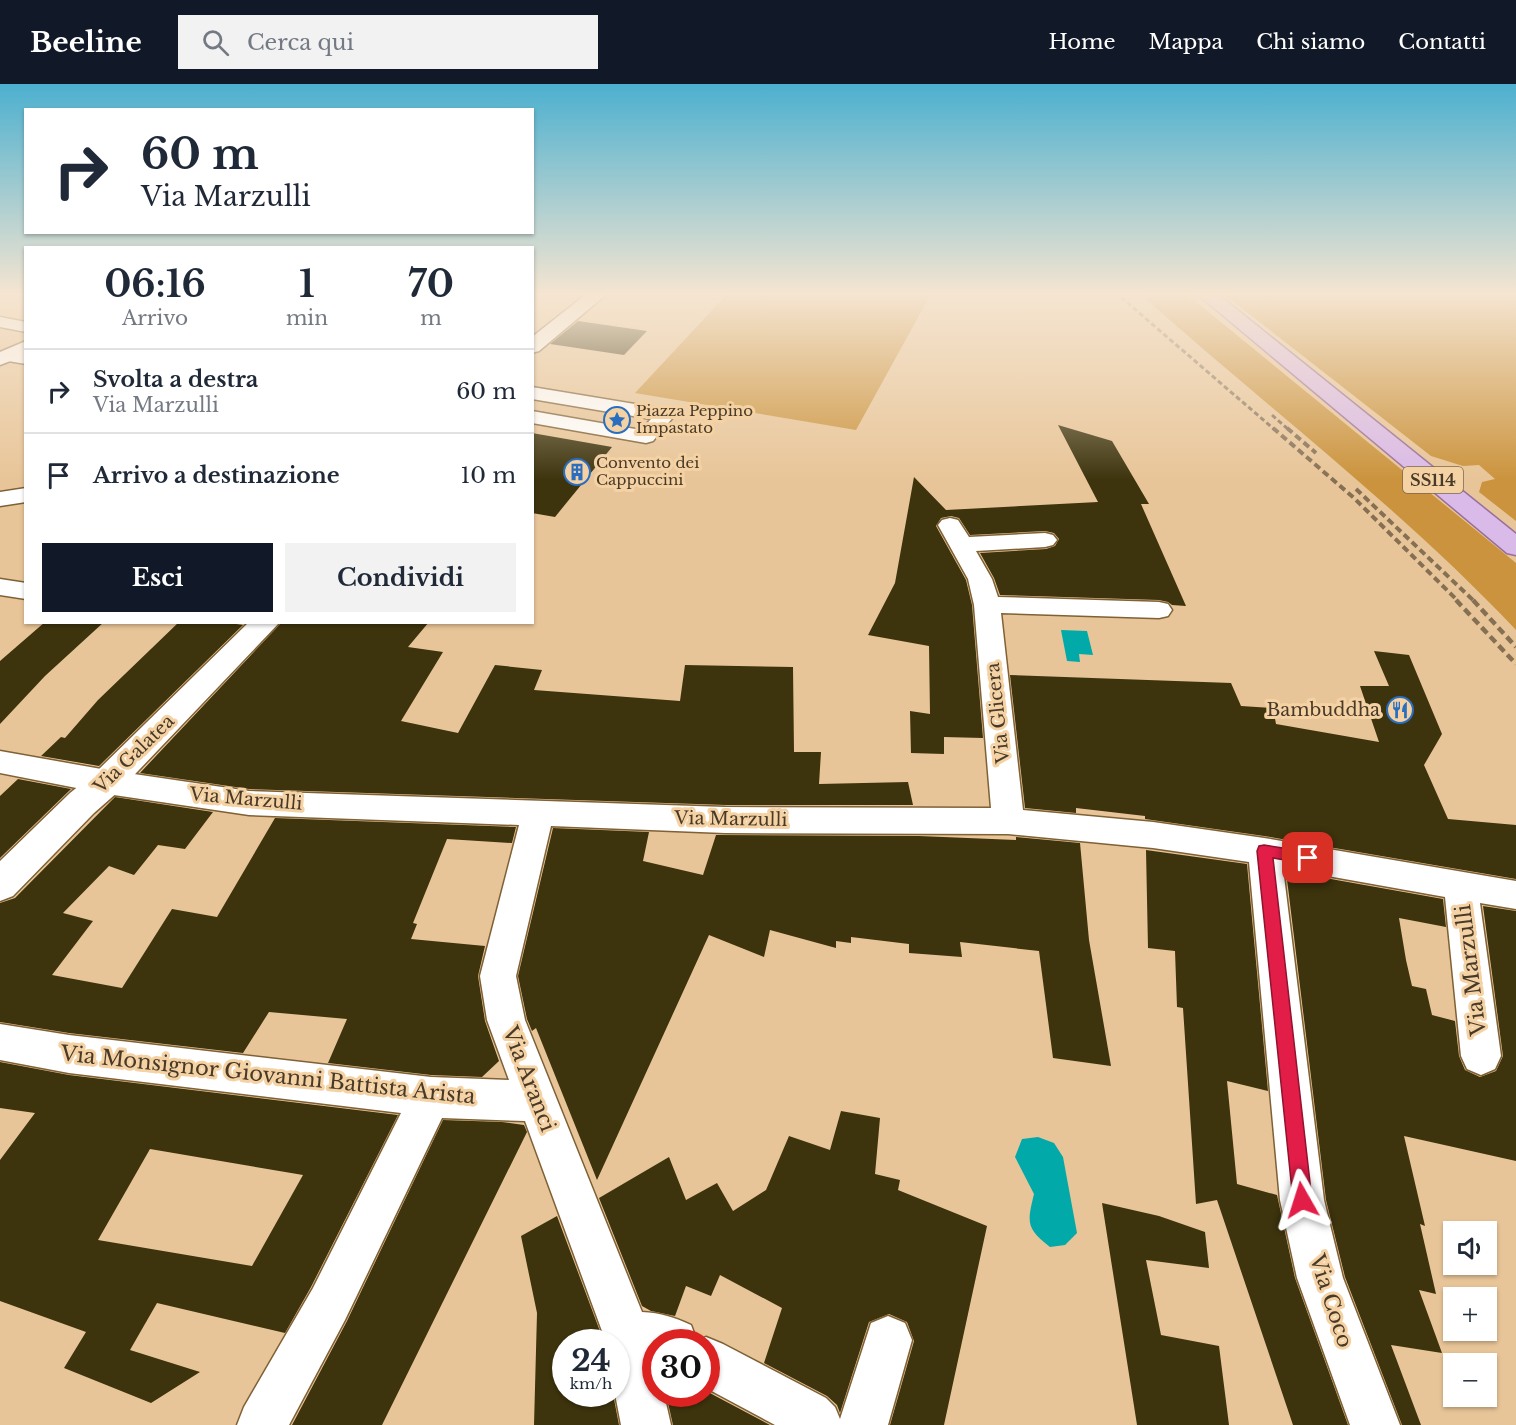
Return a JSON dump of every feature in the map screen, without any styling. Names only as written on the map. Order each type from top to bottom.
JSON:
[{"type":"main road","name":"SS114","points":[[1274,355],[1349,412]]},
{"type":"main road","name":"SS114","points":[[1280,355],[1516,547]]},
{"type":"street","points":[[534,393],[664,415],[646,437],[534,417]]},
{"type":"street","points":[[0,499],[24,495]]},
{"type":"street","name":"Via Glicera","points":[[1008,820],[987,605],[981,579],[955,535],[1045,540]]},
{"type":"street","points":[[0,587],[24,591]]},
{"type":"street","points":[[987,605],[1159,610]]},
{"type":"street","name":"Via Galatea","points":[[0,885],[82,803],[107,782],[263,624]]},
{"type":"street","name":"Via Marzulli","points":[[0,762],[107,782],[249,803],[725,820],[1008,820],[1153,835],[1264,851],[1516,895]]},
{"type":"street","name":"Via Aranci","points":[[538,814],[498,976],[506,1020],[626,1329]]},
{"type":"street","name":"Via Coco","points":[[1264,851],[1302,1200],[1320,1278],[1375,1425]]},
{"type":"street","name":"Via Marzulli","points":[[1461,885],[1481,1056]]},
{"type":"street","name":"Via Monsignor Giovanni Battista Arista","points":[[0,1042],[69,1054],[431,1096],[537,1101]]},
{"type":"street","points":[[262,1425],[329,1304],[431,1096]]},
{"type":"street","points":[[863,1425],[888,1340]]},
{"type":"street","name":"Via Aranci","points":[[630,1345],[646,1425]]},
{"type":"street","points":[[720,1368],[808,1416],[817,1425]]},
{"type":"shaded area","points":[[671,355],[898,355],[856,430],[635,393]]},
{"type":"shaded area","points":[[1210,355],[1261,355],[1516,563],[1516,630],[1426,541]]},
{"type":"shaded area","points":[[1301,355],[1516,355],[1516,521],[1479,492],[1482,482],[1495,479],[1479,465],[1463,466],[1431,456]]},
{"type":"water","points":[[1061,630],[1087,631],[1093,655],[1079,654],[1080,662],[1067,661]]},
{"type":"water","points":[[1038,1137],[1054,1143],[1063,1157],[1077,1233],[1065,1245],[1050,1247],[1036,1235],[1030,1224],[1034,1194],[1015,1157],[1022,1139]]},
{"type":"building","points":[[1058,425],[1112,441],[1149,504],[1141,504],[1186,606],[1172,605],[1159,600],[1000,595],[994,578],[980,553],[1046,549],[1055,546],[1059,539],[1054,533],[1045,531],[970,535],[959,518],[951,516],[941,518],[936,526],[966,580],[972,605],[983,738],[944,737],[944,754],[911,753],[910,711],[930,714],[929,646],[868,635],[895,583],[914,477],[946,510],[1098,502]]},
{"type":"building","name":"Convento dei Cappuccini","points":[[534,433],[612,447],[555,517],[534,513]]},
{"type":"building","points":[[43,624],[102,624],[45,676],[0,724],[0,661]]},
{"type":"building","points":[[177,624],[243,625],[99,766],[41,756],[61,737],[65,738],[98,700]]},
{"type":"building","points":[[280,624],[427,624],[408,647],[443,652],[401,721],[458,733],[495,665],[542,670],[534,690],[680,701],[685,665],[793,667],[794,752],[821,752],[819,784],[908,782],[913,805],[726,805],[249,789],[140,773]]},
{"type":"building","points":[[1374,651],[1409,655],[1442,734],[1424,765],[1448,819],[1516,825],[1516,879],[1264,836],[1145,819],[1145,816],[1076,808],[1076,813],[1025,808],[1010,675],[1231,683],[1241,706],[1273,708],[1276,724],[1379,742],[1360,686],[1389,686]]},
{"type":"building","points":[[18,779],[71,789],[0,858],[0,796]]},
{"type":"building","points":[[115,797],[213,812],[185,849],[158,845],[134,875],[109,866],[63,913],[93,921],[52,975],[122,988],[172,909],[217,917],[275,818],[516,827],[512,843],[447,839],[413,923],[417,924],[411,939],[485,946],[478,976],[485,1021],[499,1061],[482,1077],[431,1075],[328,1063],[347,1019],[269,1012],[243,1053],[69,1033],[0,1022],[0,903],[15,898]]},
{"type":"building","points":[[553,828],[649,832],[643,861],[703,875],[716,835],[919,836],[1016,840],[1016,837],[1080,843],[1089,940],[1111,1066],[1053,1058],[1039,951],[960,942],[962,957],[909,953],[909,944],[851,937],[851,943],[836,941],[836,948],[770,930],[764,957],[709,935],[597,1180],[536,1028],[532,1031],[527,1019],[518,976]]},
{"type":"building","points":[[1146,850],[1247,864],[1268,1091],[1227,1081],[1237,1184],[1277,1195],[1295,1278],[1348,1425],[1293,1425],[1217,1200],[1196,1204],[1183,1008],[1177,1007],[1175,951],[1148,948]]},
{"type":"building","points":[[1286,871],[1443,899],[1446,927],[1399,918],[1406,960],[1412,986],[1426,989],[1432,1015],[1455,1021],[1459,1056],[1465,1070],[1480,1077],[1496,1071],[1503,1056],[1483,906],[1516,911],[1516,1161],[1404,1136],[1425,1226],[1420,1224],[1436,1294],[1419,1290],[1442,1353],[1391,1345],[1421,1425],[1402,1425],[1345,1277],[1326,1200]]},
{"type":"building","points":[[0,1062],[69,1075],[398,1115],[311,1287],[285,1333],[157,1303],[130,1350],[200,1372],[151,1403],[64,1368],[86,1332],[0,1301],[0,1160],[35,1113],[0,1108]],"holes":[[[150,1149],[303,1175],[252,1266],[98,1240]]]},
{"type":"building","points":[[841,1111],[880,1118],[875,1174],[900,1180],[898,1190],[987,1226],[944,1425],[890,1425],[914,1341],[907,1322],[889,1314],[869,1322],[840,1413],[837,1405],[827,1396],[764,1363],[782,1308],[720,1275],[711,1296],[686,1286],[675,1316],[651,1311],[642,1306],[599,1198],[669,1157],[686,1200],[717,1183],[733,1211],[766,1190],[789,1136],[830,1150]]},
{"type":"building","points":[[443,1120],[524,1125],[527,1132],[382,1425],[292,1425],[347,1321]]},
{"type":"building","points":[[1102,1203],[1159,1216],[1205,1232],[1209,1268],[1146,1260],[1161,1335],[1219,1346],[1229,1425],[1137,1425]]},
{"type":"building","points":[[557,1216],[599,1329],[552,1329],[552,1407],[616,1407],[619,1425],[534,1425],[537,1313],[521,1236]]},
{"type":"building","points":[[720,1398],[770,1425],[673,1425],[669,1407],[720,1407]]},
{"type":"railway","points":[[1188,355],[1275,430]]},
{"type":"railway","points":[[1272,415],[1289,430]]},
{"type":"railway","points":[[1273,428],[1354,498],[1458,601]]},
{"type":"railway","points":[[1287,428],[1316,453]]},
{"type":"railway","points":[[1356,489],[1473,600]]},
{"type":"railway","points":[[1456,600],[1516,664]]},
{"type":"railway","points":[[1473,600],[1516,647]]},
{"type":"place","name":"Piazza Peppino Impastato","points":[[617,420]]},
{"type":"place","name":"Convento dei Cappuccini","points":[[577,472]]},
{"type":"place","name":"Bambuddha","points":[[1400,710]]},
{"type":"route","points":[[1302,1200],[1264,851],[1308,858]]}]
